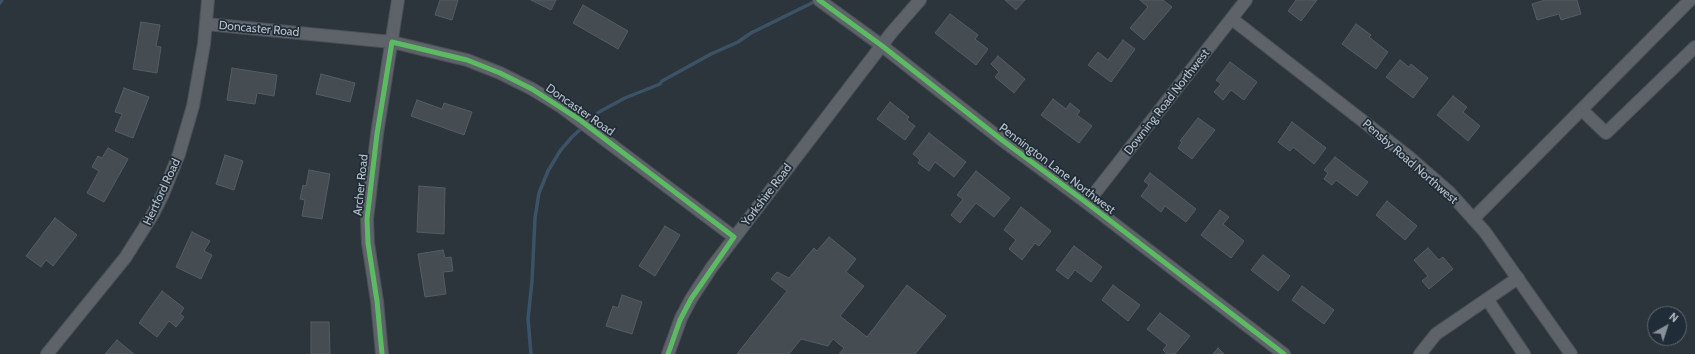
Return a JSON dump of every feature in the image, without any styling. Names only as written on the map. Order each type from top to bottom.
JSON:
[{"type":"street","name":"Hertford Road","points":[[47,354],[125,258],[154,214],[177,161],[193,106],[206,24],[208,0]]},
{"type":"street","name":"Archer Road","points":[[382,354],[378,301],[368,243],[367,218],[377,134],[398,0]]},
{"type":"street","name":"Pennington Lane Northwest","points":[[819,0],[881,45],[1002,140],[1284,354]]},
{"type":"street","name":"Yorkshire Road","points":[[668,354],[680,320],[691,299],[734,237],[881,45],[920,0]]},
{"type":"street","name":"Downing Road Northwest","points":[[1087,203],[1246,0]]},
{"type":"street","points":[[1473,219],[1690,0]]},
{"type":"street","name":"Pensby Road Northwest","points":[[1232,19],[1409,157],[1448,192],[1485,232],[1571,354]]},
{"type":"street","name":"Doncaster Road","points":[[206,24],[392,42],[467,60],[500,73],[532,89],[580,120],[734,237]]},
{"type":"street","points":[[1582,110],[1606,133],[1695,47]]},
{"type":"street","points":[[1420,354],[1436,334],[1518,278]]},
{"type":"street","points":[[1487,299],[1524,354]]},
{"type":"building","points":[[440,0],[458,0],[452,20],[435,15]]},
{"type":"building","points":[[531,0],[556,0],[551,10]]},
{"type":"building","points":[[1005,0],[1025,0],[1016,10]]},
{"type":"building","points":[[1140,0],[1163,0],[1172,7],[1144,40],[1130,28],[1148,7]]},
{"type":"building","points":[[1296,0],[1317,0],[1301,21],[1288,11]]},
{"type":"building","points":[[1545,0],[1577,0],[1581,14],[1561,20],[1559,14],[1537,20],[1532,4]]},
{"type":"building","points":[[583,5],[628,31],[618,49],[573,23]]},
{"type":"building","points":[[950,14],[978,35],[975,39],[988,49],[976,65],[935,33]]},
{"type":"building","points":[[141,22],[160,25],[156,46],[161,47],[157,73],[133,69]]},
{"type":"building","points":[[1356,24],[1371,35],[1369,37],[1388,52],[1376,69],[1342,44]]},
{"type":"building","points":[[1123,40],[1135,49],[1111,82],[1088,65],[1098,52],[1108,60]]},
{"type":"building","points":[[998,56],[1025,79],[1014,93],[995,77],[999,72],[991,64]]},
{"type":"building","points":[[1400,60],[1409,67],[1411,64],[1428,78],[1413,98],[1386,77]]},
{"type":"building","points":[[1230,62],[1257,82],[1244,100],[1231,90],[1223,100],[1214,92],[1221,84],[1216,80]]},
{"type":"building","points":[[232,68],[277,75],[274,96],[257,93],[255,104],[227,100]]},
{"type":"building","points":[[321,74],[355,83],[350,102],[316,94]]},
{"type":"building","points":[[124,88],[149,97],[133,138],[115,131],[122,114],[115,112]]},
{"type":"building","points":[[1453,96],[1467,107],[1463,112],[1480,126],[1468,141],[1437,115]]},
{"type":"building","points":[[1053,99],[1066,109],[1070,103],[1080,111],[1077,115],[1092,126],[1079,143],[1041,115]]},
{"type":"building","points":[[417,100],[442,109],[444,103],[472,112],[464,135],[411,116]]},
{"type":"building","points":[[890,102],[909,117],[907,120],[915,126],[905,140],[877,119]]},
{"type":"building","points":[[1198,118],[1215,130],[1192,159],[1178,148],[1182,142],[1180,141]]},
{"type":"building","points":[[1292,122],[1326,148],[1314,164],[1293,147],[1290,151],[1278,142]]},
{"type":"building","points":[[929,133],[966,162],[954,177],[935,162],[929,171],[918,163],[920,160],[913,154]]},
{"type":"building","points":[[108,148],[128,159],[104,202],[87,193],[99,171],[92,167],[98,156],[102,158]]},
{"type":"building","points":[[225,155],[243,161],[234,190],[216,184]]},
{"type":"building","points":[[1335,157],[1368,182],[1357,196],[1336,180],[1332,185],[1324,179],[1328,173],[1324,170]]},
{"type":"building","points":[[309,170],[330,174],[322,219],[302,216],[305,200],[300,199],[303,185],[306,186]]},
{"type":"building","points":[[976,171],[1010,198],[994,217],[976,203],[960,223],[951,215],[963,199],[957,195]]},
{"type":"building","points":[[1150,173],[1196,209],[1186,222],[1165,206],[1161,212],[1141,196],[1149,185],[1144,181]]},
{"type":"building","points":[[419,186],[445,188],[444,234],[417,232]]},
{"type":"building","points":[[1387,201],[1417,226],[1405,240],[1376,215]]},
{"type":"building","points":[[1021,207],[1051,231],[1039,246],[1035,243],[1022,260],[1009,249],[1016,240],[1004,230]]},
{"type":"building","points":[[1220,210],[1229,217],[1223,224],[1244,241],[1231,258],[1201,235]]},
{"type":"building","points":[[55,218],[77,235],[53,266],[46,260],[41,267],[26,256]]},
{"type":"building","points":[[665,226],[680,235],[655,276],[639,266]]},
{"type":"building","points":[[192,232],[210,241],[204,251],[212,255],[201,279],[176,267]]},
{"type":"building","points":[[829,237],[856,259],[846,272],[864,286],[840,316],[867,337],[907,285],[946,316],[915,354],[839,354],[844,348],[833,339],[828,346],[801,339],[789,354],[737,354],[787,291],[771,279],[777,272],[789,278],[814,248],[817,251]]},
{"type":"building","points":[[1074,246],[1102,267],[1091,282],[1075,270],[1068,279],[1056,270]]},
{"type":"building","points":[[1428,248],[1439,260],[1443,257],[1453,269],[1429,289],[1422,281],[1428,276],[1414,260]]},
{"type":"building","points":[[443,250],[445,258],[451,257],[453,271],[443,272],[446,294],[425,297],[418,254]]},
{"type":"building","points":[[1263,255],[1290,276],[1278,291],[1251,270]]},
{"type":"building","points":[[1113,285],[1140,305],[1128,321],[1102,300]]},
{"type":"building","points":[[1302,286],[1334,310],[1324,324],[1292,300]]},
{"type":"building","points":[[162,291],[184,308],[180,314],[184,317],[176,327],[169,321],[157,337],[139,323]]},
{"type":"building","points":[[622,295],[642,302],[632,334],[606,326],[613,306],[618,308]]},
{"type":"building","points":[[1160,313],[1190,336],[1175,354],[1167,354],[1163,350],[1167,345],[1147,329]]},
{"type":"building","points":[[311,322],[329,322],[330,354],[311,354]]},
{"type":"building","points":[[117,340],[134,354],[105,354]]},
{"type":"building","points":[[1218,348],[1224,354],[1213,354]]},
{"type":"waterway","points":[[531,354],[528,319],[532,281],[535,218],[539,193],[548,171],[560,151],[572,137],[599,112],[625,98],[660,84],[662,81],[711,54],[738,42],[751,33],[818,0]]},
{"type":"cycle path","points":[[819,0],[881,45],[1002,140],[1284,354]]},
{"type":"cycle path","points":[[382,354],[377,301],[368,243],[367,219],[377,134],[392,42],[467,60],[500,73],[532,89],[580,120],[734,237],[691,299],[680,320],[668,354]]}]
